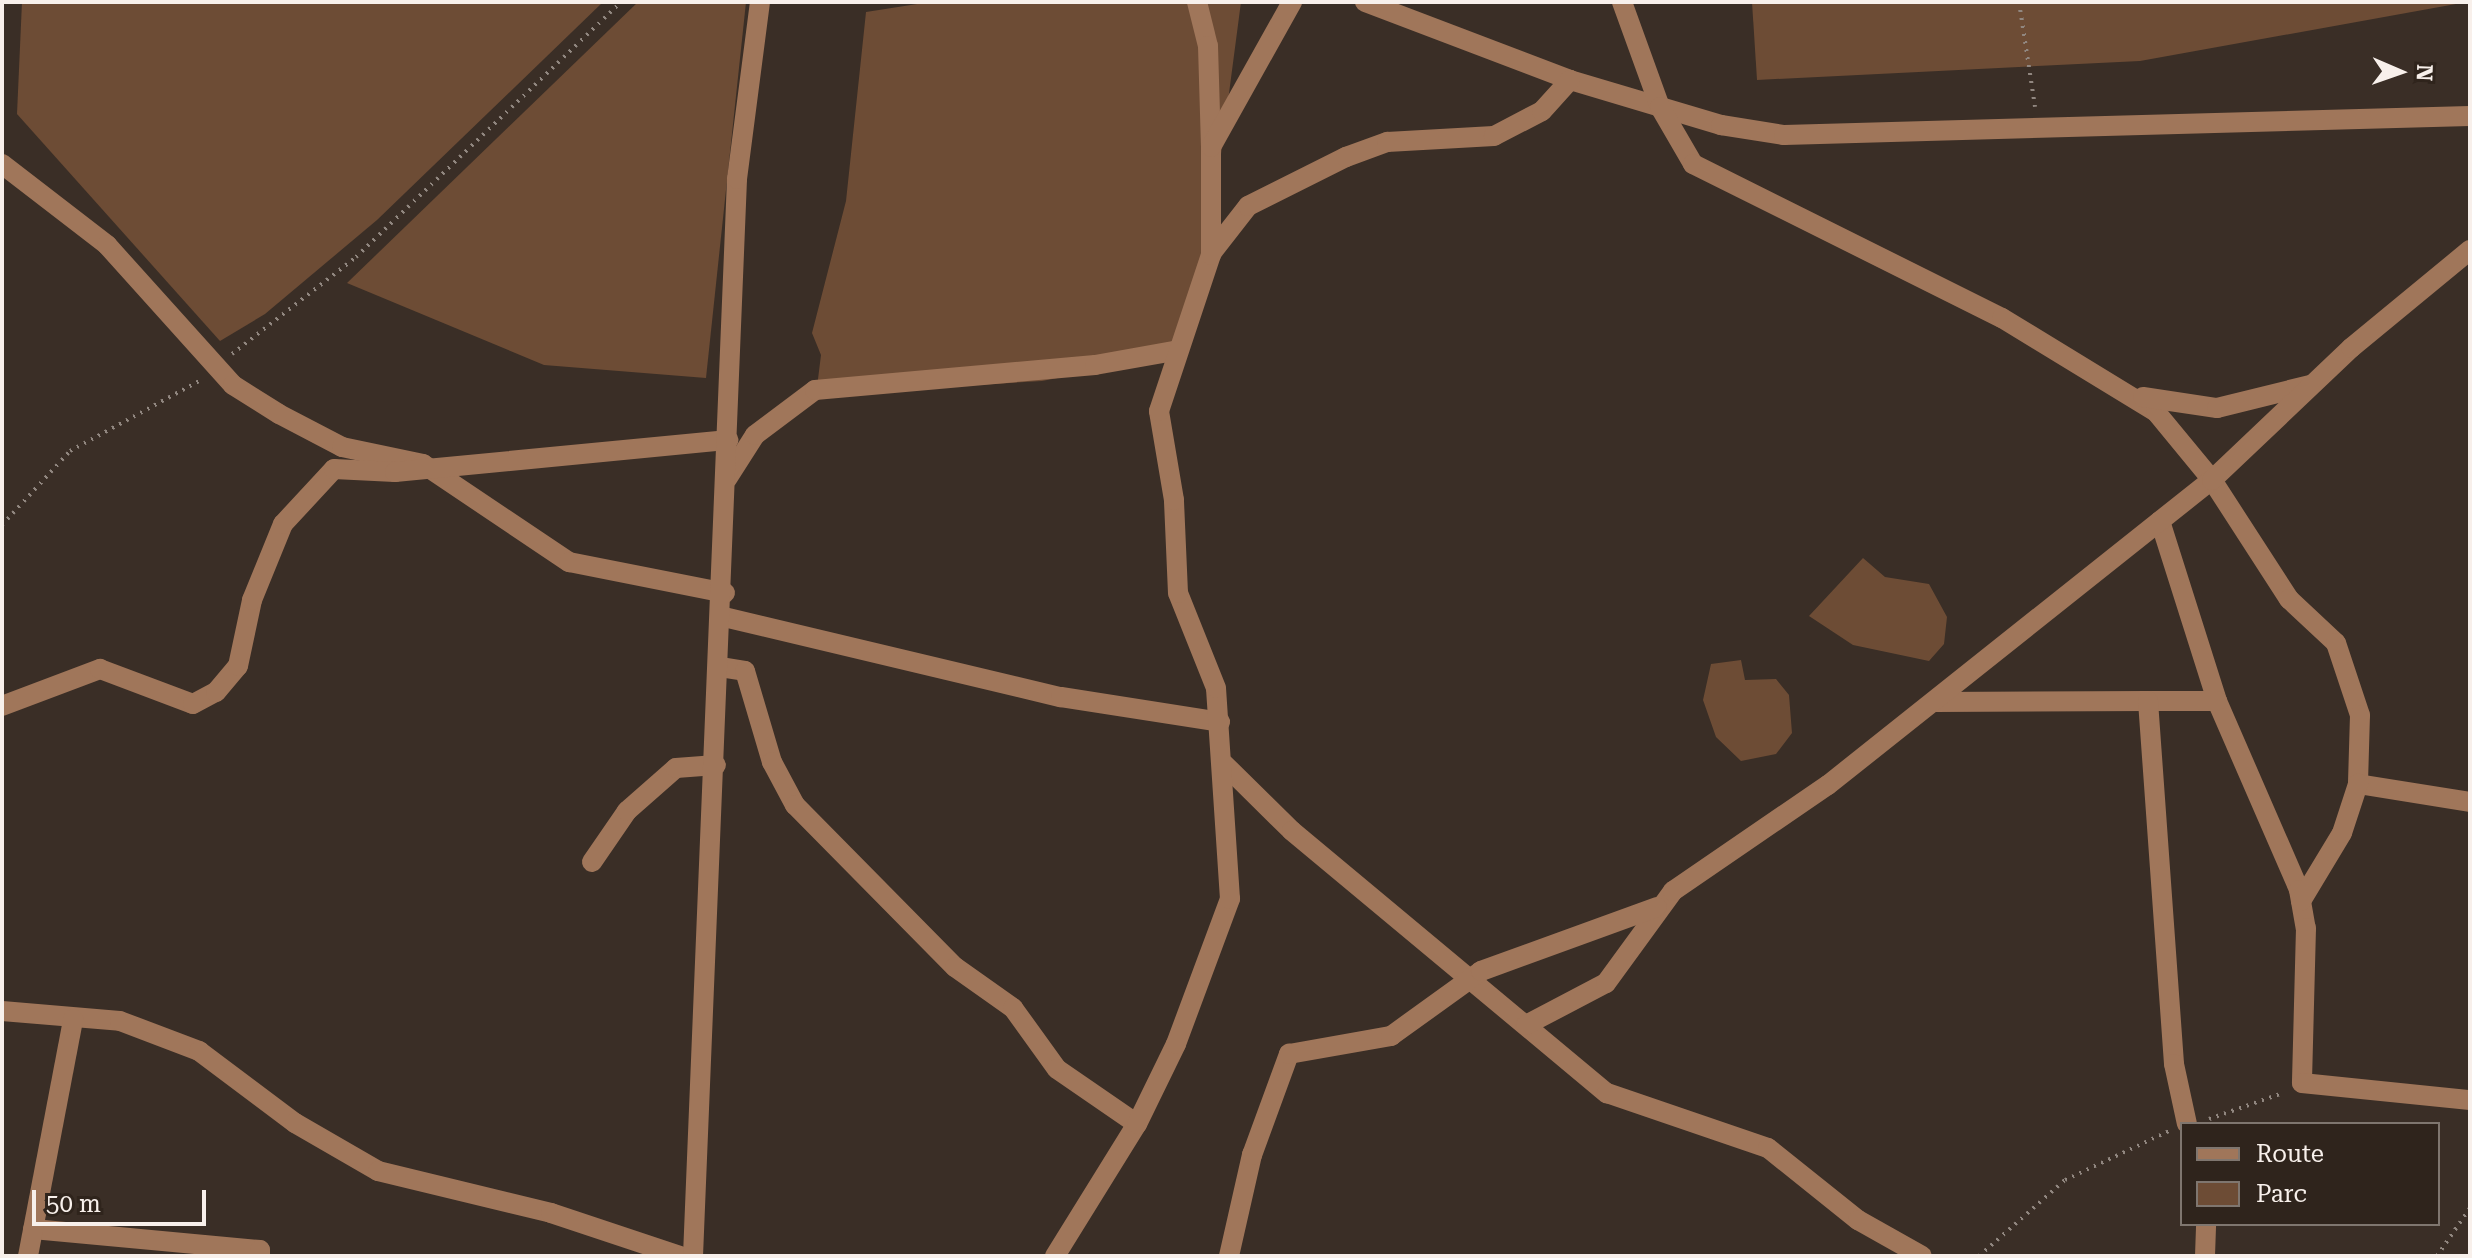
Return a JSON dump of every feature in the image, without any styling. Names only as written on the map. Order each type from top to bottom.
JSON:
[{"type":"street","points":[[693,1256],[725,593],[737,179],[760,2]]},
{"type":"street","points":[[1197,2],[1208,46],[1211,255]]},
{"type":"street","points":[[1211,147],[1283,30],[1292,2]]},
{"type":"street","points":[[1365,2],[1570,80],[1660,107],[1784,135],[2470,116]]},
{"type":"street","points":[[1622,2],[1660,107],[1705,174],[1961,296],[2135,395],[2179,408],[2217,408],[2311,385]]},
{"type":"street","points":[[1055,1256],[1137,1124],[1176,1044],[1230,899],[1220,722],[1207,657],[1173,569],[1174,500],[1159,411],[1211,255],[1233,218],[1265,196],[1387,142],[1494,136],[1542,111],[1570,80]]},
{"type":"street","points":[[2,164],[107,245],[233,385],[342,447],[423,464],[569,562],[725,593]]},
{"type":"street","points":[[1229,1256],[1252,1155],[1289,1054],[1391,1036],[1467,980],[1657,907],[1935,702],[2212,480],[2311,385],[2470,250]]},
{"type":"street","points":[[727,479],[755,435],[815,390],[1095,365],[1179,350]]},
{"type":"street","points":[[2135,395],[2212,480],[2280,588],[2336,643],[2360,715],[2358,784],[2342,833],[2301,901]]},
{"type":"street","points":[[2,706],[100,669],[193,704],[216,692],[238,666],[252,600],[283,524],[334,469],[395,472],[423,464],[728,440]]},
{"type":"street","points":[[2160,521],[2217,701],[2274,822],[2301,901],[2302,1083],[2470,1100]]},
{"type":"street","points":[[724,617],[1061,697],[1220,722]]},
{"type":"street","points":[[720,667],[745,671],[772,762],[795,805],[955,967],[1013,1008],[1057,1069],[1137,1124]]},
{"type":"street","points":[[2148,701],[2175,1080],[2190,1122]]},
{"type":"street","points":[[1935,702],[2217,701]]},
{"type":"street","points":[[1224,764],[1467,980],[1607,1093],[1768,1148],[1858,1220],[1907,1253]]},
{"type":"street","points":[[592,862],[627,811],[676,768],[716,765]]},
{"type":"street","points":[[2358,784],[2470,802]]},
{"type":"street","points":[[1526,1025],[1606,983],[1657,907]]},
{"type":"street","points":[[2,1011],[120,1021],[199,1051],[305,1130],[378,1171],[551,1213],[680,1256]]},
{"type":"street","points":[[28,1256],[73,1019]]},
{"type":"street","points":[[2205,1256],[2206,1226]]},
{"type":"street","points":[[33,1229],[135,1247],[260,1250],[260,1256]]},
{"type":"path","points":[[2,525],[70,451],[135,421],[218,366],[356,257],[621,2]]},
{"type":"path","points":[[2019,2],[2038,129]]},
{"type":"path","points":[[2199,1122],[2254,1108],[2302,1083]]},
{"type":"path","points":[[1979,1256],[2065,1180],[2180,1129]]},
{"type":"path","points":[[2437,1256],[2470,1208]]},
{"type":"green space","points":[[22,2],[603,2],[377,220],[265,314],[220,341],[17,114]]},
{"type":"green space","points":[[638,2],[746,2],[706,378],[544,365],[347,283]]},
{"type":"green space","points":[[930,2],[1241,2],[1208,253],[1172,356],[1042,381],[816,395],[821,355],[812,333],[846,201],[866,12]]},
{"type":"green space","points":[[1752,2],[2467,2],[2140,61],[1757,80]]},
{"type":"green space","points":[[1863,558],[1885,577],[1929,584],[1947,617],[1944,644],[1929,661],[1853,645],[1809,616]]},
{"type":"green space","points":[[1741,660],[1745,680],[1776,679],[1789,695],[1792,733],[1776,754],[1741,761],[1716,737],[1703,700],[1711,664]]}]
